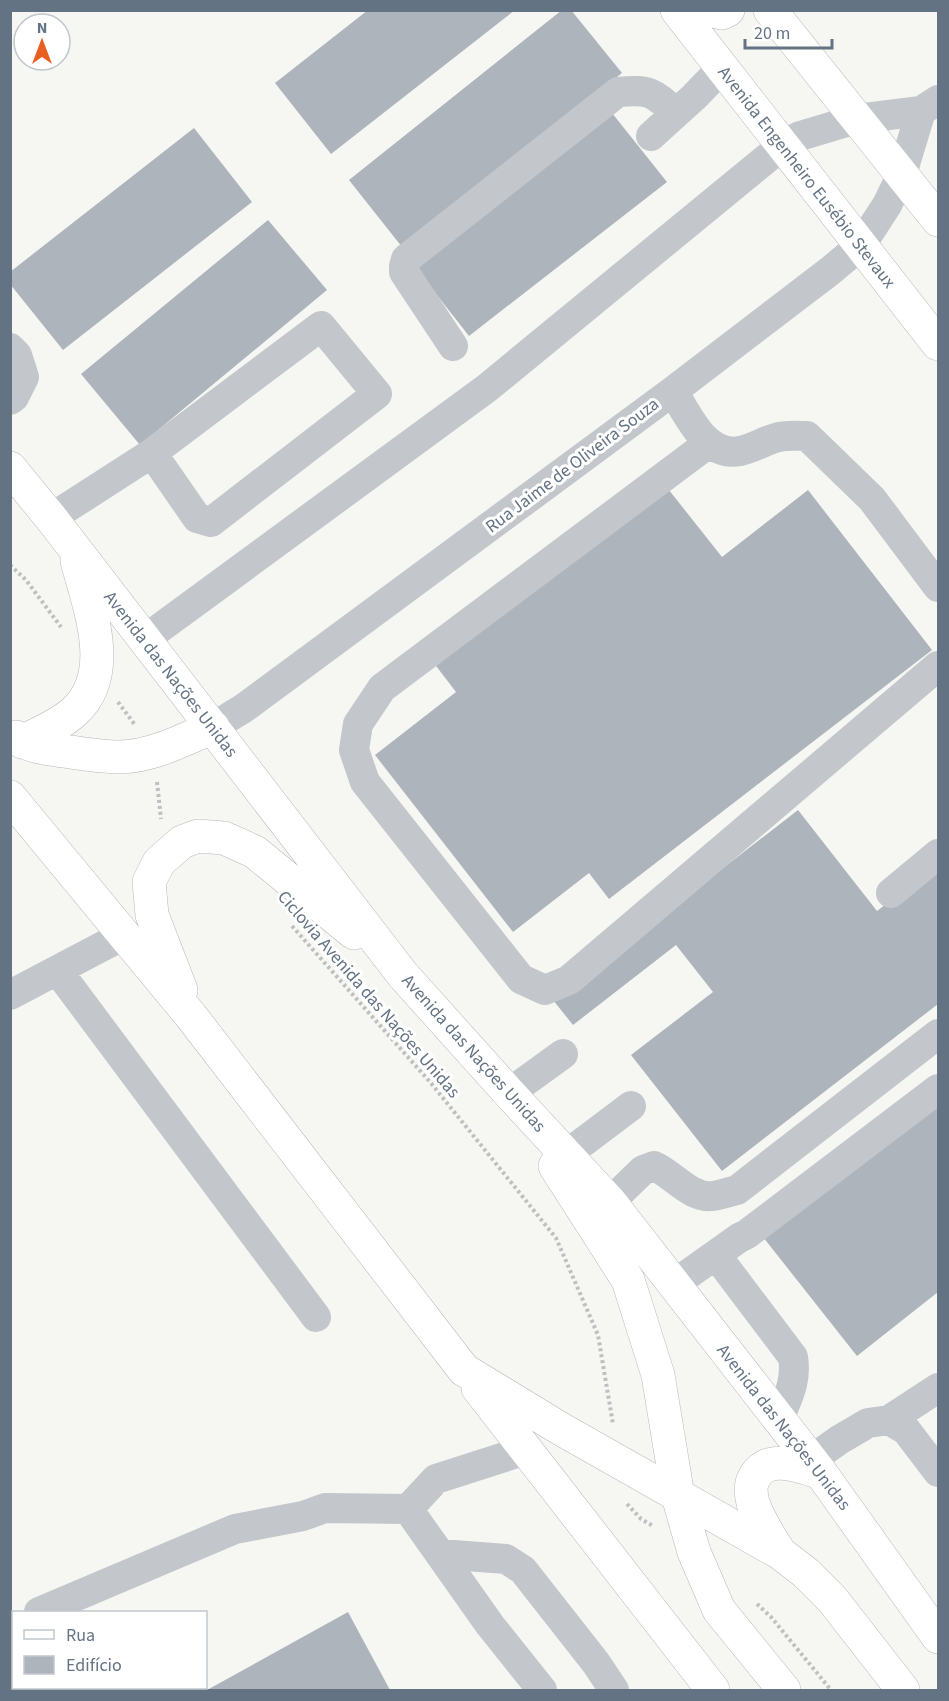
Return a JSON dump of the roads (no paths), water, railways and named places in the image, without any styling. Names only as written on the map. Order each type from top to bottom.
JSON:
[{"type":"main road","name":"Avenida Engenheiro Eusébio Stevaux","points":[[677,10],[939,344]]},
{"type":"main road","points":[[710,10],[722,13],[728,10]]},
{"type":"main road","points":[[770,10],[939,220]]},
{"type":"main road","name":"Avenida das Nações Unidas","points":[[10,468],[403,975],[610,1202],[816,1466],[939,1637]]},
{"type":"main road","points":[[16,737],[54,726],[74,712],[86,698],[96,674],[97,636],[74,548]]},
{"type":"main road","points":[[16,737],[54,749],[121,757],[149,753],[213,727]]},
{"type":"main road","points":[[10,797],[191,1016],[713,1690]]},
{"type":"main road","points":[[191,1016],[153,915],[149,882],[159,862],[182,842],[198,836],[224,838],[255,852],[300,887],[403,975]]},
{"type":"main road","points":[[509,1093],[628,1280],[658,1375],[678,1496],[694,1552],[719,1610],[784,1690]]},
{"type":"main road","points":[[464,1370],[561,1430],[780,1553],[806,1573],[832,1599],[903,1690]]},
{"type":"main road","points":[[780,1553],[758,1516],[752,1501],[751,1485],[756,1472],[766,1466],[779,1463],[816,1466]]},
{"type":"street","points":[[651,136],[722,68]]},
{"type":"street","points":[[453,346],[404,272],[406,259],[618,92],[638,90],[656,93],[676,113]]},
{"type":"street","points":[[144,639],[487,388],[783,145],[811,132],[857,119],[930,106]]},
{"type":"street","name":"Rua Jaime de Oliveira Souza","points":[[213,727],[244,708],[673,391],[861,245],[887,205],[930,106]]},
{"type":"street","points":[[51,518],[152,453],[321,326],[377,394],[212,522],[197,518],[152,453]]},
{"type":"street","points":[[10,348],[17,356],[24,377],[14,397],[10,400]]},
{"type":"street","points":[[673,391],[691,421],[709,443],[723,452],[740,451],[781,436],[807,436],[872,499],[939,587]]},
{"type":"street","points":[[709,443],[382,688],[358,724],[354,750],[365,782],[521,979],[545,990],[569,980],[939,666]]},
{"type":"street","points":[[891,893],[939,854]]},
{"type":"street","points":[[10,995],[124,935]]},
{"type":"street","points":[[58,971],[316,1317]]},
{"type":"street","points":[[610,1202],[643,1170],[654,1166],[665,1170],[690,1191],[710,1197],[737,1190],[939,1034]]},
{"type":"street","points":[[509,1093],[563,1054]]},
{"type":"street","points":[[673,1285],[747,1234],[939,1089]]},
{"type":"street","points":[[566,1155],[632,1106]]},
{"type":"street","points":[[716,1255],[793,1357],[795,1370],[792,1388],[779,1419]]},
{"type":"street","points":[[816,1466],[839,1440],[868,1423],[889,1420],[939,1388]]},
{"type":"street","points":[[889,1420],[906,1430],[939,1472]]},
{"type":"street","points":[[41,1611],[235,1529],[303,1516],[326,1508],[408,1509],[436,1479],[526,1450]]},
{"type":"street","points":[[408,1509],[490,1625],[542,1690]]},
{"type":"street","points":[[440,1554],[506,1559],[523,1570],[596,1662],[615,1690]]}]
